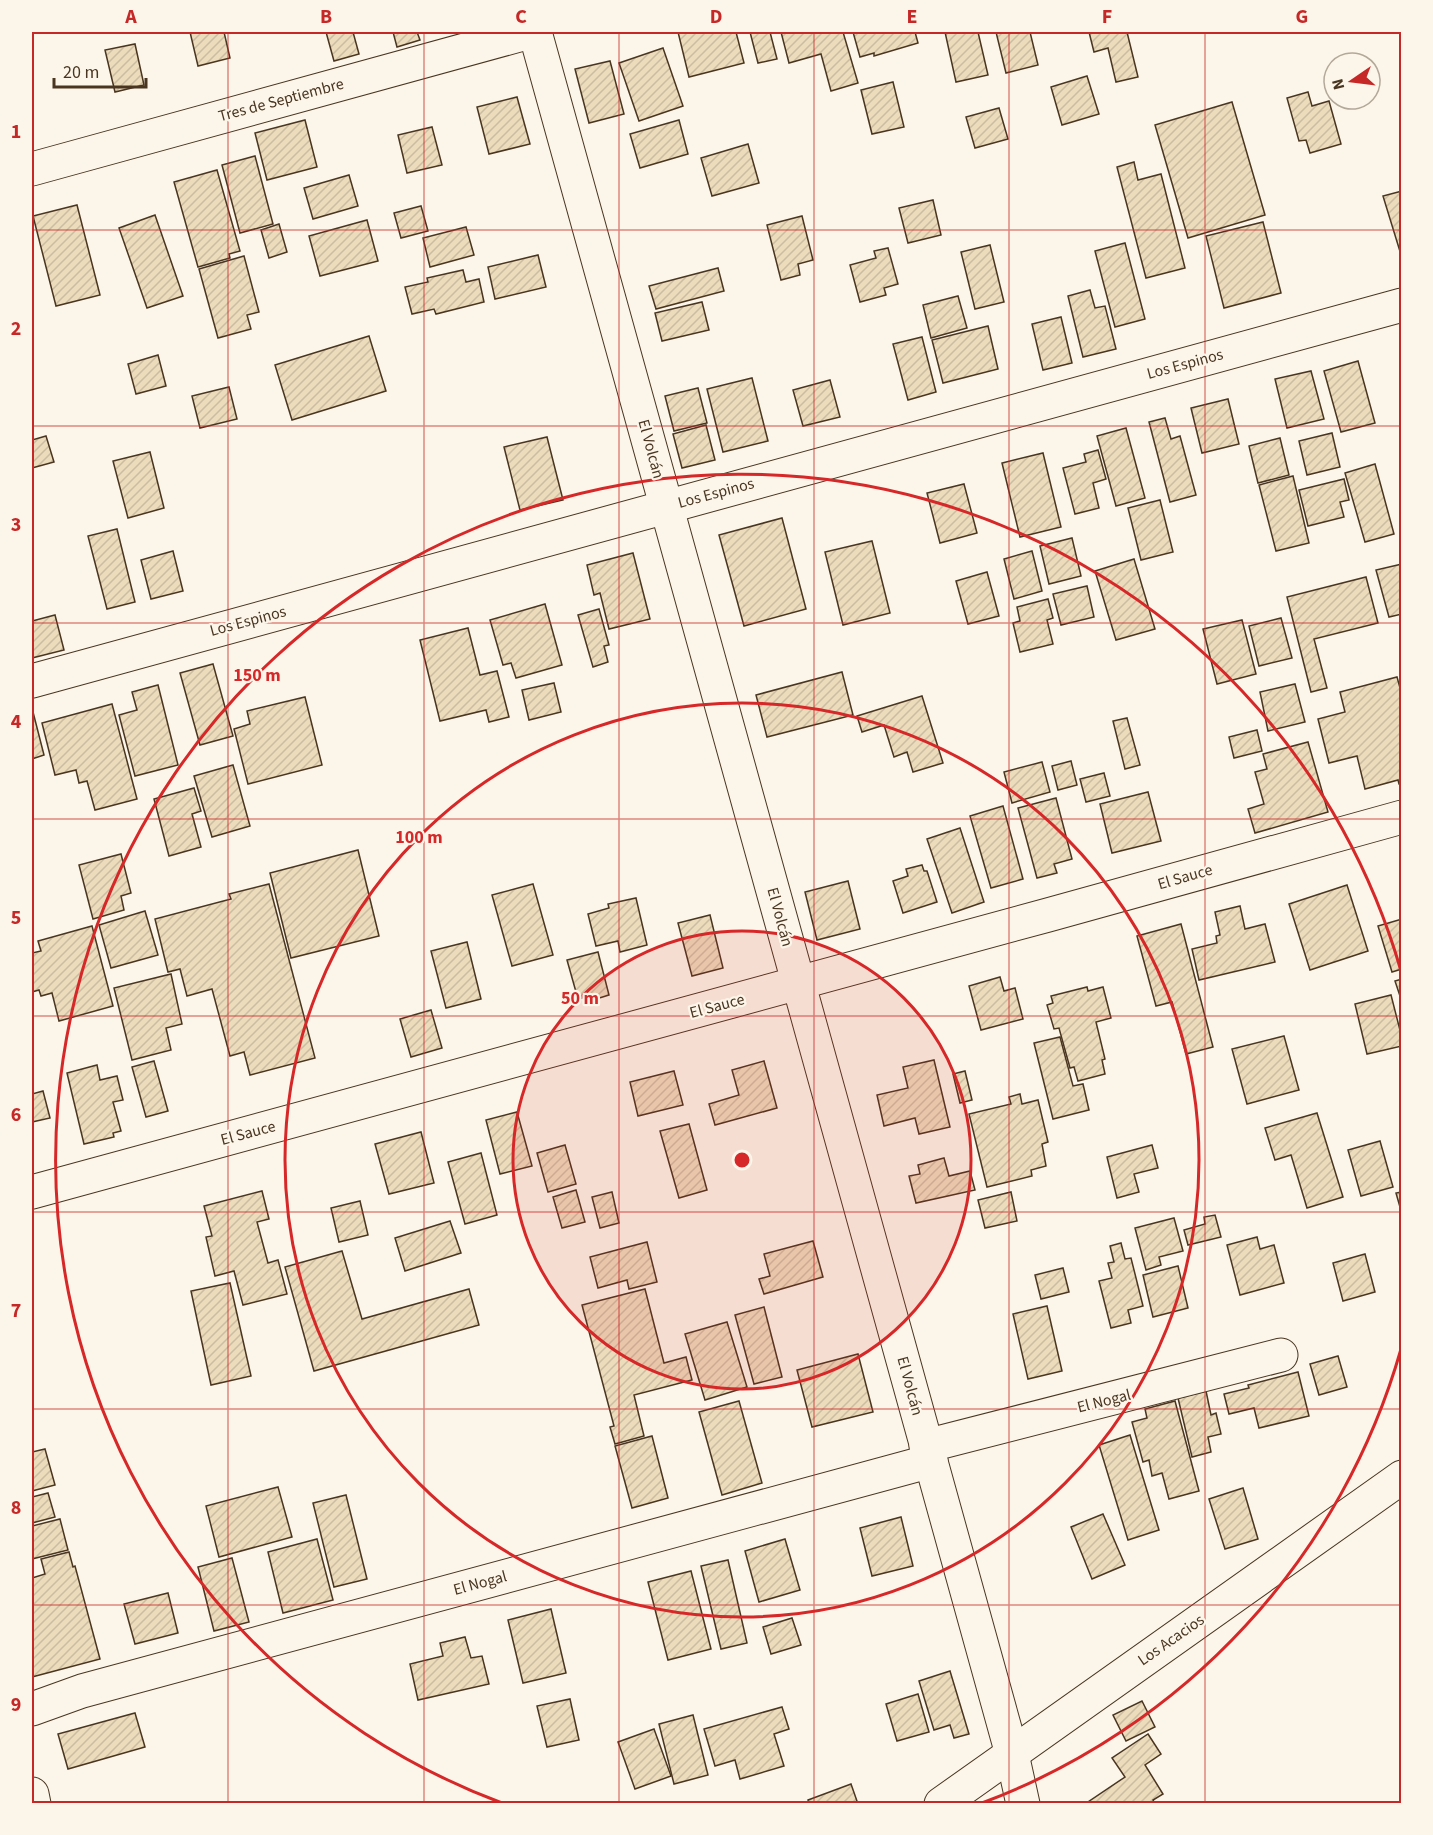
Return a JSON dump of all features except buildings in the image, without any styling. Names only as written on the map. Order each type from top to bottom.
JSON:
[{"type":"street","name":"Tres de Septiembre","points":[[32,169],[530,32]]},
{"type":"street","name":"El Volcán","points":[[535,32],[1012,1754],[1023,1803]]},
{"type":"street","name":"Los Espinos","points":[[32,681],[1401,305]]},
{"type":"street","name":"El Sauce","points":[[32,1192],[1401,817]]},
{"type":"street","name":"El Nogal","points":[[32,1709],[82,1691],[1281,1356]]},
{"type":"street","name":"Los Acacios","points":[[941,1803],[1401,1476]]},
{"type":"street","points":[[32,1794],[34,1803]]}]
